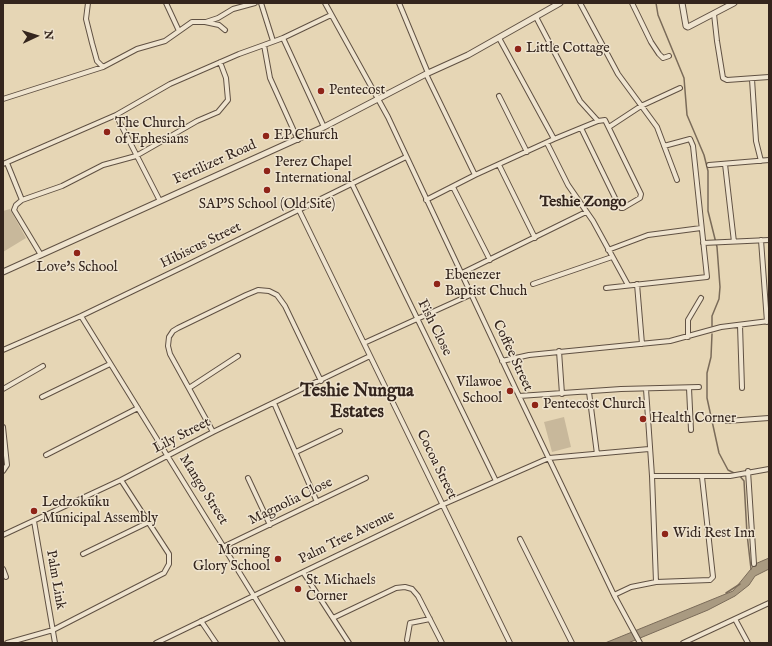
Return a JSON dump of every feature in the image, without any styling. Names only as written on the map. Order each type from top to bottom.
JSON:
[{"type":"street","points":[[88,3],[86,19],[92,44],[97,61],[104,67]]},
{"type":"street","points":[[166,3],[179,31]]},
{"type":"street","points":[[205,22],[218,18],[233,9],[255,3]]},
{"type":"street","points":[[262,3],[273,41]]},
{"type":"street","name":"Coffee Street","points":[[325,3],[388,117],[502,362],[614,595],[640,643]]},
{"type":"street","points":[[399,3],[427,74],[475,175]]},
{"type":"street","name":"Fertilizer Road","points":[[3,272],[324,128],[427,74],[468,55],[560,3]]},
{"type":"street","points":[[580,3],[618,74],[657,126],[676,180]]},
{"type":"street","points":[[632,3],[651,42],[659,54],[663,58],[669,56]]},
{"type":"street","points":[[682,3],[687,27],[734,3]]},
{"type":"street","points":[[714,14],[723,78],[727,80],[769,77]]},
{"type":"street","points":[[22,200],[5,163],[116,115],[170,84],[220,62],[283,38],[331,15]]},
{"type":"street","points":[[536,17],[580,101],[598,121]]},
{"type":"street","points":[[3,98],[104,67],[137,49],[165,41],[192,22],[205,22],[219,25],[225,30]]},
{"type":"street","points":[[283,38],[324,128]]},
{"type":"street","points":[[499,38],[554,139]]},
{"type":"street","points":[[264,45],[270,78],[298,140]]},
{"type":"street","points":[[41,255],[14,210],[16,204],[22,200],[62,186],[114,161],[136,156],[155,147],[197,121],[218,112],[223,108],[228,100],[226,78],[220,62]]},
{"type":"street","points":[[752,79],[756,141],[761,161]]},
{"type":"street","points":[[609,127],[641,106],[680,88]]},
{"type":"street","points":[[499,96],[527,152]]},
{"type":"street","points":[[116,115],[160,201]]},
{"type":"street","points":[[426,200],[475,175],[554,139],[598,121],[605,120],[642,196],[622,208],[581,128]]},
{"type":"street","points":[[606,288],[707,277],[691,140],[687,139],[664,146]]},
{"type":"street","points":[[547,143],[568,184],[628,285]]},
{"type":"street","name":"Hibiscus Street","points":[[3,350],[81,316],[406,157]]},
{"type":"street","points":[[709,165],[769,160]]},
{"type":"street","points":[[499,164],[535,238]]},
{"type":"street","points":[[725,164],[734,242]]},
{"type":"street","name":"Fish Close","points":[[352,184],[496,481]]},
{"type":"street","points":[[453,187],[490,260]]},
{"type":"street","name":"Cocoa Street","points":[[299,210],[444,504],[510,642]]},
{"type":"street","points":[[460,274],[586,212]]},
{"type":"street","points":[[608,250],[648,235],[701,228]]},
{"type":"street","points":[[502,362],[518,356],[642,344],[688,337],[721,327],[768,321],[761,240]]},
{"type":"street","points":[[703,243],[769,240]]},
{"type":"street","points":[[534,284],[612,257]]},
{"type":"street","points":[[637,284],[642,344]]},
{"type":"street","points":[[213,432],[170,354],[168,346],[169,337],[173,331],[258,290],[269,291],[277,295],[285,306],[321,381]]},
{"type":"street","points":[[364,343],[470,295]]},
{"type":"street","points":[[688,337],[688,320],[701,298]]},
{"type":"street","name":"Mango Street","points":[[81,316],[284,643]]},
{"type":"street","points":[[740,325],[742,388]]},
{"type":"street","points":[[559,351],[562,394]]},
{"type":"street","points":[[189,388],[238,356]]},
{"type":"street","name":"Lily Street","points":[[3,535],[121,480],[213,432],[370,356]]},
{"type":"street","points":[[42,398],[110,364]]},
{"type":"street","points":[[3,389],[43,366]]},
{"type":"street","points":[[519,396],[698,387]]},
{"type":"street","points":[[688,388],[691,430]]},
{"type":"street","points":[[646,389],[652,476],[656,582]]},
{"type":"street","points":[[589,392],[597,454]]},
{"type":"street","points":[[274,403],[317,502]]},
{"type":"street","points":[[46,455],[138,408]]},
{"type":"street","points":[[727,421],[769,418]]},
{"type":"street","points":[[3,427],[7,465],[3,472]]},
{"type":"street","points":[[296,452],[340,431]]},
{"type":"street","name":"Palm Tree Avenue","points":[[156,643],[444,504],[549,458],[649,449]]},
{"type":"street","points":[[652,476],[730,476],[748,471],[769,469]]},
{"type":"street","points":[[748,471],[754,564]]},
{"type":"street","points":[[614,595],[631,587],[656,582],[710,580],[713,577],[702,477]]},
{"type":"street","points":[[248,478],[270,525]]},
{"type":"street","name":"Magnolia Close","points":[[225,546],[366,478]]},
{"type":"street","points":[[7,643],[53,630],[164,573],[169,564],[169,554],[121,480]]},
{"type":"street","name":"Palm Link","points":[[34,521],[55,643]]},
{"type":"street","points":[[82,554],[149,522]]},
{"type":"street","points":[[520,540],[572,643]]},
{"type":"street","points":[[3,569],[6,577]]},
{"type":"street","points":[[303,572],[349,643]]},
{"type":"street","points":[[333,618],[396,588],[405,587],[412,589],[418,596],[442,643]]},
{"type":"street","points":[[683,643],[769,602]]},
{"type":"street","points":[[407,640],[410,623],[430,619]]},
{"type":"street","points":[[735,619],[748,643]]},
{"type":"street","points":[[202,621],[216,643]]},
{"type":"street","points":[[693,638],[696,643]]},
{"type":"street","points":[[503,643],[510,642]]},
{"type":"shaded area","points":[[10,209],[26,238],[3,252],[3,211]]},
{"type":"shaded area","points":[[564,417],[571,447],[552,452],[544,422]]},
{"type":"shaded area","points":[[769,558],[769,569],[755,576],[749,585],[735,596],[708,610],[628,643],[605,643],[733,591],[755,564]]},
{"type":"waterway","points":[[656,3],[658,15],[684,78],[687,115],[704,155],[708,171],[708,211],[717,247],[720,287],[719,299],[712,316],[712,326]]},
{"type":"waterway","points":[[712,334],[711,357],[707,373],[707,398],[719,453],[728,470],[736,474]]},
{"type":"waterway","points":[[739,475],[744,481],[747,534],[751,569]]},
{"type":"waterway","points":[[726,593],[740,584]]},
{"type":"place","name":"Little Cottage","points":[[518,49]]},
{"type":"place","name":"Pentecost","points":[[321,91]]},
{"type":"place","name":"The Church of Ephesians","points":[[107,132]]},
{"type":"place","name":"EP Church","points":[[266,136]]},
{"type":"place","name":"Perez Chapel International","points":[[267,171]]},
{"type":"place","name":"SAP'S School (Old Site)","points":[[267,190]]},
{"type":"place","name":"Love's School","points":[[77,253]]},
{"type":"place","name":"Ebenezer Baptist Chuch","points":[[437,284]]},
{"type":"place","name":"Vilawoe School","points":[[510,391]]},
{"type":"place","name":"Pentecost Church","points":[[535,405]]},
{"type":"place","name":"Health Corner","points":[[643,419]]},
{"type":"place","name":"Ledzokuku Municipal Assembly","points":[[34,511]]},
{"type":"place","name":"Widi Rest Inn","points":[[665,534]]},
{"type":"place","name":"Morning Glory School","points":[[278,559]]},
{"type":"place","name":"St. Michaels Corner","points":[[298,589]]},
{"type":"district","name":"Teshie Zongo","points":[[583,203]]},
{"type":"district","name":"Teshie Nungua Estates","points":[[357,402]]}]
